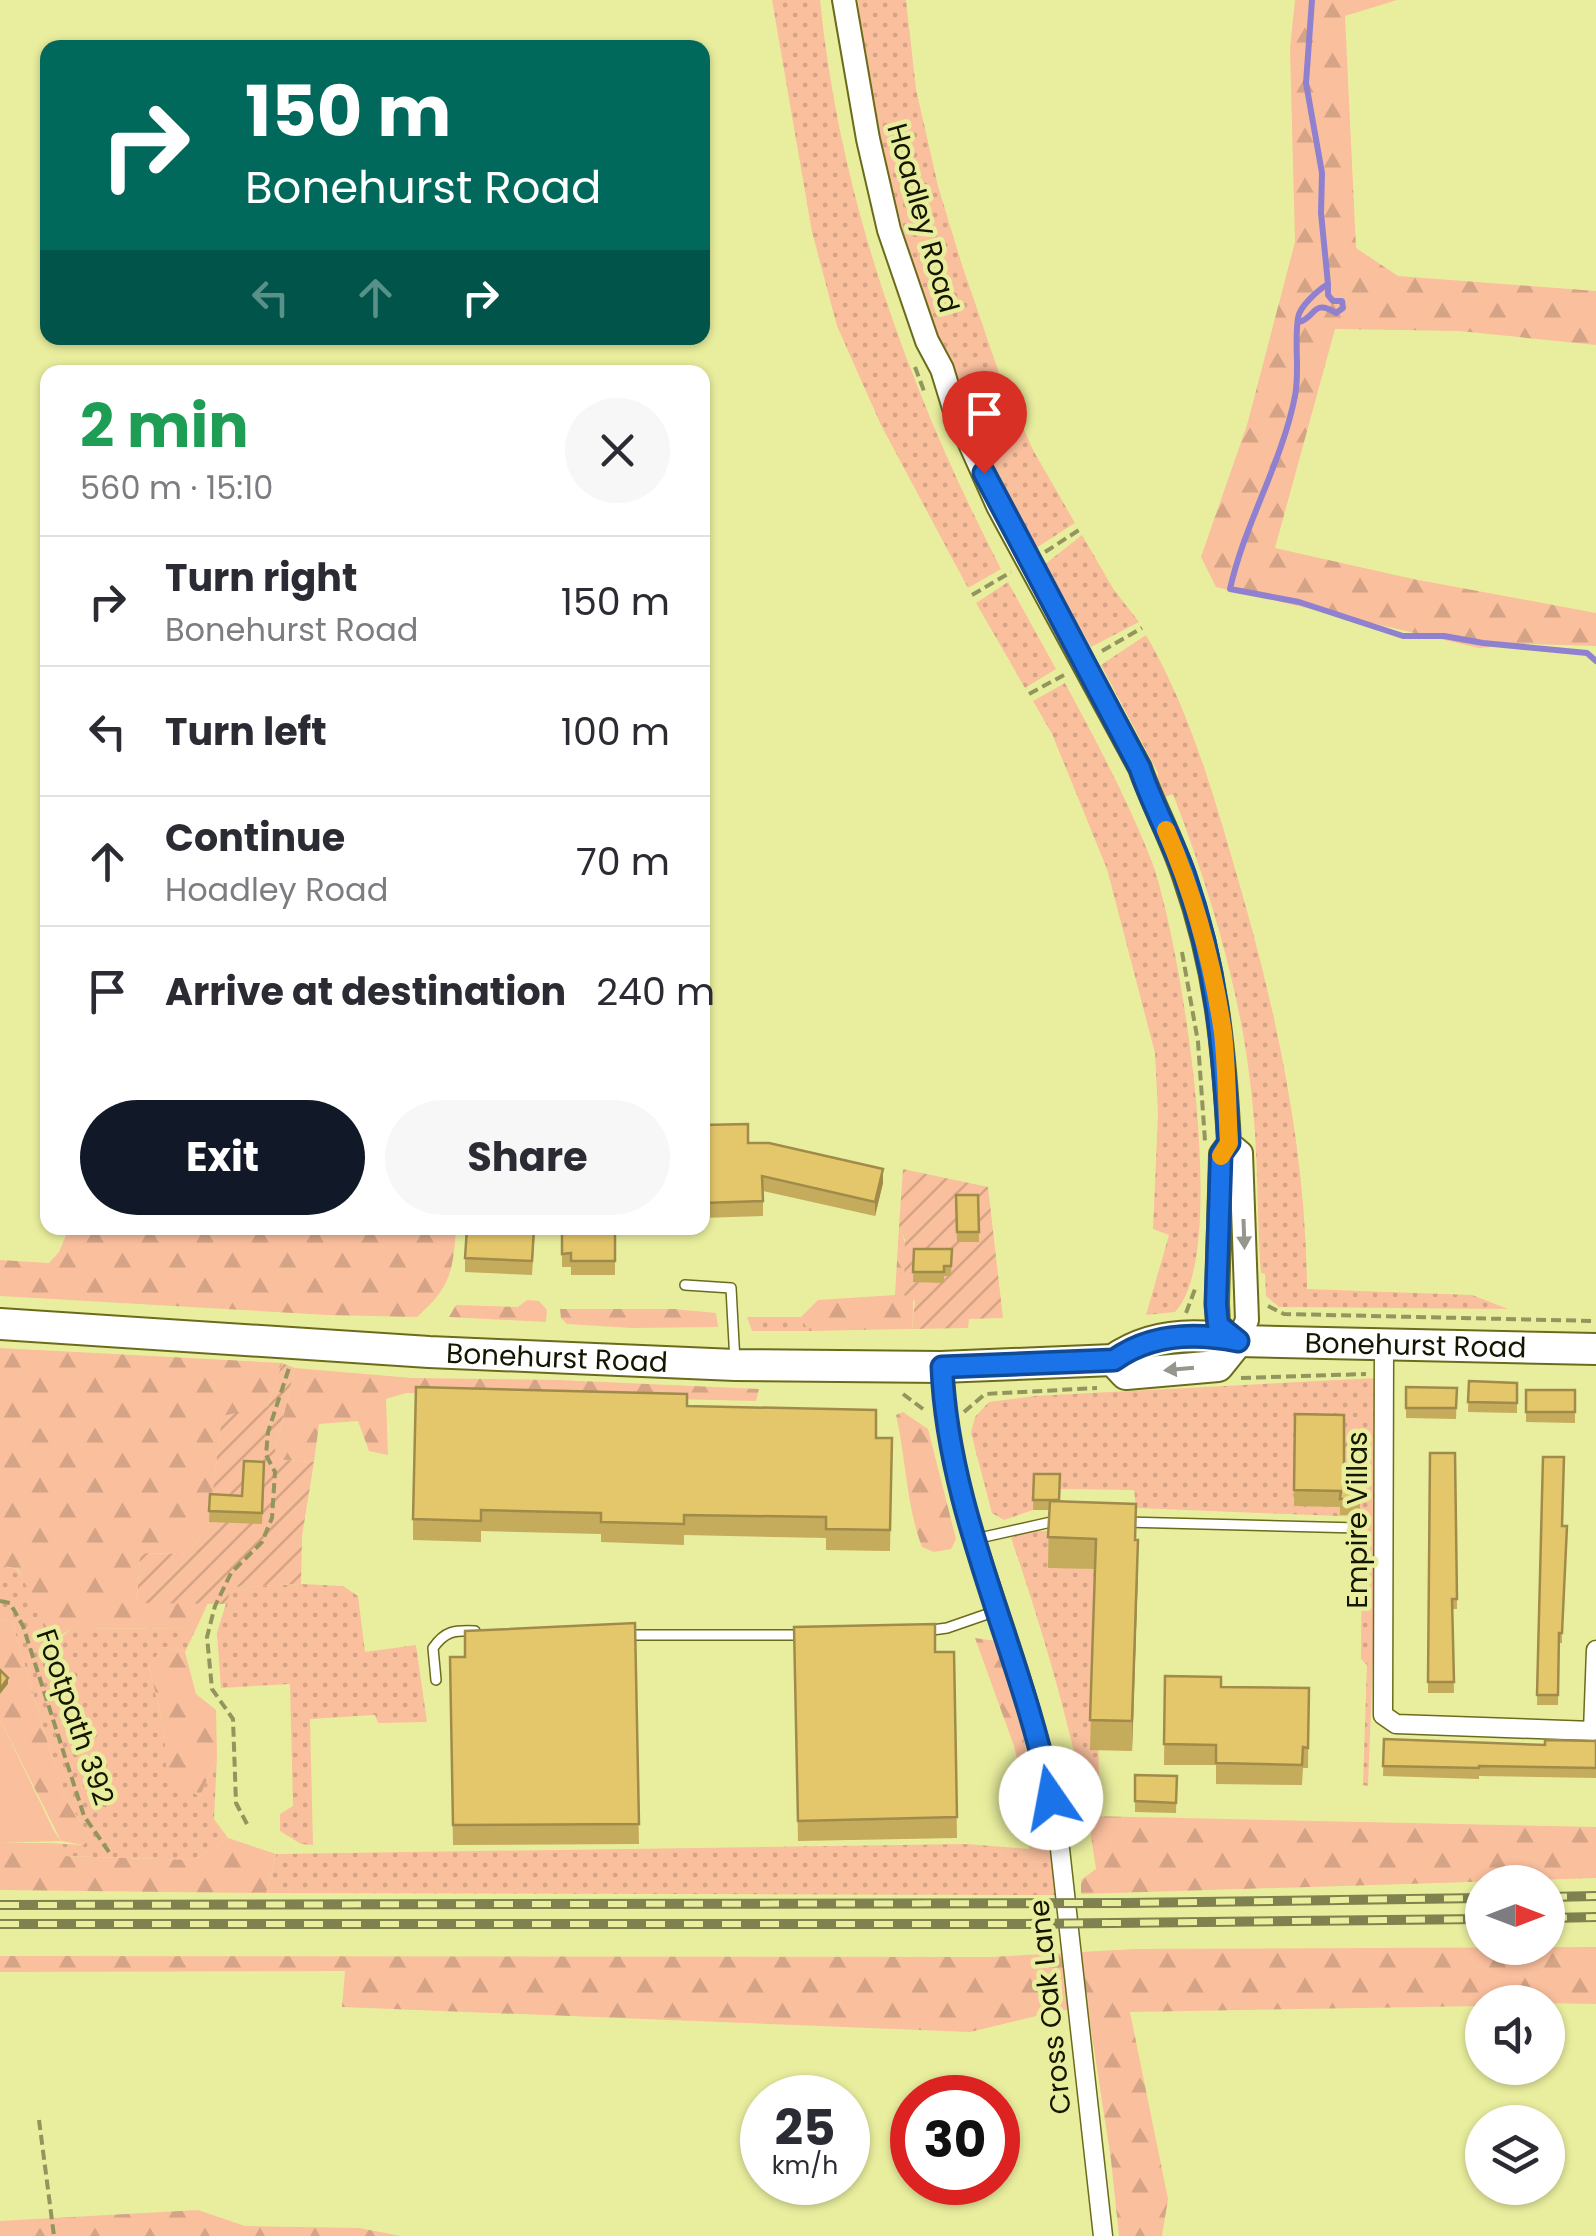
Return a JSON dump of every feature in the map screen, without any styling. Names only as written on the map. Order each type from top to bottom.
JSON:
[{"type":"main road","name":"Bonehurst Road","points":[[0,1324],[293,1344],[735,1365],[1108,1374],[1134,1346],[1202,1334],[1384,1358],[1596,1349]]},
{"type":"street","name":"Hoadley Road","points":[[844,0],[885,212],[927,341],[942,368],[954,408],[998,506],[1140,768],[1184,874],[1202,933],[1223,1036],[1229,1143],[1241,1153],[1247,1320],[1238,1341]]},
{"type":"street","name":"Empire Villas","points":[[1384,1358],[1382,1714],[1396,1724],[1595,1733]]},
{"type":"street","name":"Cross Oak Lane","points":[[942,1367],[949,1442],[1040,1746],[1060,1849],[1103,2236]]},
{"type":"street","points":[[1595,1733],[1596,1650]]},
{"type":"lane","points":[[685,1285],[731,1288],[735,1365]]},
{"type":"lane","points":[[975,1539],[1049,1520],[1066,1520]]},
{"type":"lane","points":[[1120,1522],[1358,1528]]},
{"type":"lane","points":[[912,1632],[947,1628],[999,1610]]},
{"type":"lane","points":[[436,1680],[432,1648],[442,1634],[456,1630],[488,1632]]},
{"type":"lane","points":[[616,1635],[815,1635]]},
{"type":"path","points":[[915,368],[929,403]]},
{"type":"path","points":[[1180,939],[1198,1042],[1205,1149]]},
{"type":"path","points":[[1182,1320],[1195,1289]]},
{"type":"path","points":[[1263,1301],[1284,1314],[1596,1321]]},
{"type":"path","points":[[247,1824],[236,1803],[232,1719],[212,1689],[207,1636],[231,1572],[262,1542],[272,1518],[275,1472],[266,1455],[268,1432],[292,1360],[293,1344]]},
{"type":"path","points":[[1229,1379],[1384,1358]]},
{"type":"path","points":[[964,1412],[985,1394],[1108,1374]]},
{"type":"path","name":"Footpath 392","points":[[0,1601],[10,1603],[23,1626],[84,1816],[109,1852]]},
{"type":"path","points":[[39,2120],[54,2236]]},
{"type":"green space","points":[[772,0],[820,0],[844,148],[884,293],[937,433],[1001,569],[968,588],[881,425],[837,326],[812,232]]},
{"type":"green space","points":[[858,0],[906,0],[916,89],[938,186],[961,262],[999,373],[1033,450],[1075,523],[1036,548],[966,405],[915,271],[879,134]]},
{"type":"green space","points":[[1295,0],[1397,0],[1345,16],[1356,248],[1398,276],[1596,291],[1596,345],[1459,331],[1335,329],[1275,548],[1596,613],[1596,646],[1531,644],[1479,648],[1216,587],[1201,557],[1247,425],[1295,242],[1290,48]]},
{"type":"green space","points":[[1082,535],[1114,590],[1139,622],[1091,647],[1044,565]]},
{"type":"green space","points":[[1008,582],[1056,669],[1025,688],[976,603]]},
{"type":"green space","points":[[1146,635],[1195,742],[1260,961],[1294,1124],[1307,1289],[1472,1295],[1508,1309],[1279,1307],[1266,1296],[1260,1261],[1252,1099],[1241,1021],[1223,944],[1173,794],[1157,800],[1158,773],[1101,665]]},
{"type":"green space","points":[[1065,683],[1122,793],[1152,862],[1187,1022],[1200,1164],[1199,1227],[1192,1279],[1175,1312],[1146,1315],[1169,1235],[1153,1229],[1158,1114],[1155,1053],[1107,869],[1052,734],[1033,701]]},
{"type":"green space","points":[[903,1169],[988,1187],[1003,1318],[969,1319],[968,1328],[912,1329],[915,1301],[904,1295],[905,1240],[899,1227]]},
{"type":"green space","points":[[899,1227],[912,1277],[912,1329],[809,1331],[801,1317],[818,1300],[895,1295]]},
{"type":"green space","points":[[66,1235],[455,1235],[448,1277],[417,1317],[0,1296],[0,1260],[49,1263]]},
{"type":"green space","points":[[527,1300],[539,1301],[547,1310],[546,1322],[449,1317],[456,1305],[518,1307]]},
{"type":"green space","points":[[560,1309],[716,1313],[718,1327],[567,1324]]},
{"type":"green space","points":[[747,1317],[801,1317],[809,1331],[752,1331]]},
{"type":"green space","points":[[0,1348],[282,1363],[268,1406],[222,1417],[209,1522],[188,1554],[140,1553],[137,1603],[208,1603],[196,1629],[72,1628],[53,1641],[18,1569],[0,1565]]},
{"type":"green space","points":[[282,1363],[295,1368],[275,1450],[281,1460],[314,1462],[302,1536],[301,1584],[232,1587],[226,1604],[137,1603],[140,1553],[188,1554],[209,1522],[222,1416],[268,1406]]},
{"type":"green space","points":[[295,1368],[412,1378],[759,1389],[756,1401],[406,1393],[386,1399],[388,1455],[369,1451],[358,1421],[319,1424],[314,1462],[281,1460],[275,1450]]},
{"type":"green space","points":[[1376,1378],[1368,1786],[1363,1785],[1367,1665],[1361,1659],[1362,1517],[1136,1508],[1134,1490],[1060,1489],[1059,1485],[1033,1510],[1004,1520],[992,1513],[971,1433],[975,1417],[989,1402],[1034,1396]]},
{"type":"green space","points":[[903,1412],[928,1429],[956,1539],[951,1549],[934,1552],[922,1547],[896,1415]]},
{"type":"green space","points":[[1026,1531],[1050,1531],[1049,1567],[1096,1569],[1099,1790],[1083,1791],[1051,1663],[1011,1538]]},
{"type":"green space","points":[[0,1565],[17,1569],[60,1639],[71,1628],[196,1629],[185,1652],[164,1647],[149,1665],[164,1731],[168,1781],[200,1796],[217,1757],[214,1819],[228,1838],[194,1860],[60,1856],[48,1843],[83,1845],[90,1837],[63,1794],[12,1622],[0,1618]]},
{"type":"green space","points":[[343,1586],[358,1596],[365,1652],[416,1645],[427,1722],[378,1723],[375,1715],[310,1719],[313,1845],[301,1844],[280,1831],[280,1814],[293,1806],[290,1684],[221,1688],[217,1633],[231,1587]]},
{"type":"green space","points":[[0,1618],[12,1622],[63,1794],[90,1837],[83,1845],[61,1841],[0,1719],[0,1694],[8,1684],[0,1675]]},
{"type":"green space","points":[[975,1638],[996,1641],[1006,1667],[1055,1864],[1030,1861],[1025,1793],[1014,1746]]},
{"type":"green space","points":[[164,1647],[185,1652],[196,1694],[216,1710],[217,1757],[200,1796],[167,1781],[164,1731],[149,1665]]},
{"type":"green space","points":[[0,1719],[54,1831],[61,1841],[0,1843]]},
{"type":"green space","points":[[1088,1816],[1596,1827],[1596,1878],[1565,1879],[1565,1865],[1465,1865],[1465,1882],[1081,1894],[1081,1880],[1096,1869]]},
{"type":"green space","points":[[228,1838],[276,1854],[266,1893],[0,1890],[0,1843],[48,1843],[61,1856],[194,1860]]},
{"type":"green space","points":[[966,1844],[1030,1849],[1031,1861],[1055,1864],[1058,1895],[266,1893],[276,1854]]},
{"type":"green space","points":[[1565,1947],[1596,1947],[1596,2004],[1565,2003],[1565,1985],[1465,1985],[1465,2006],[1130,2012],[1168,2199],[1162,2236],[1119,2236],[1088,2010],[1061,2010],[970,2032],[342,2007],[345,1971],[0,1972],[0,1956],[991,1957],[1136,1949],[1465,1948],[1465,1965],[1565,1965]]},
{"type":"green space","points":[[198,2210],[245,2226],[359,2228],[401,2236],[0,2236],[0,2221]]},
{"type":"building","points":[[748,1124],[748,1143],[769,1143],[883,1169],[875,1202],[762,1176],[763,1201],[710,1203],[710,1125]]},
{"type":"building","points":[[956,1195],[978,1195],[979,1232],[957,1232]]},
{"type":"building","points":[[467,1235],[534,1235],[532,1261],[465,1258]]},
{"type":"building","points":[[562,1235],[615,1235],[615,1261],[571,1261],[571,1253],[562,1254]]},
{"type":"building","points":[[914,1249],[952,1249],[951,1266],[944,1266],[944,1272],[913,1272]]},
{"type":"building","points":[[1469,1381],[1517,1383],[1517,1403],[1468,1402]]},
{"type":"building","points":[[416,1387],[687,1394],[687,1406],[876,1410],[876,1438],[892,1438],[890,1530],[826,1529],[826,1517],[684,1515],[684,1524],[601,1522],[601,1513],[481,1510],[481,1521],[413,1519]]},
{"type":"building","points":[[1406,1387],[1457,1388],[1456,1408],[1406,1408]]},
{"type":"building","points":[[1526,1390],[1575,1390],[1575,1412],[1526,1412]]},
{"type":"building","points":[[1295,1414],[1344,1415],[1344,1466],[1360,1466],[1360,1499],[1340,1499],[1341,1491],[1294,1490]]},
{"type":"building","points":[[1430,1453],[1455,1453],[1454,1682],[1428,1682]]},
{"type":"building","points":[[1543,1457],[1564,1457],[1562,1526],[1567,1526],[1558,1695],[1537,1695]]},
{"type":"building","points":[[244,1461],[264,1462],[262,1513],[209,1511],[210,1494],[242,1496]]},
{"type":"building","points":[[1034,1474],[1060,1474],[1059,1500],[1033,1500]]},
{"type":"building","points":[[1050,1501],[1136,1504],[1132,1721],[1090,1720],[1096,1539],[1048,1537]]},
{"type":"building","points":[[635,1623],[639,1824],[453,1825],[450,1657],[465,1657],[465,1631]]},
{"type":"building","points":[[935,1624],[935,1652],[954,1652],[957,1817],[798,1821],[794,1627]]},
{"type":"building","points":[[0,1670],[8,1678],[0,1689]]},
{"type":"building","points":[[1165,1676],[1221,1677],[1221,1687],[1309,1688],[1308,1748],[1303,1747],[1302,1765],[1216,1763],[1216,1745],[1164,1744]]},
{"type":"building","points":[[1384,1739],[1545,1745],[1545,1740],[1596,1741],[1596,1768],[1383,1766]]},
{"type":"building","points":[[1135,1775],[1177,1776],[1176,1803],[1135,1801]]},
{"type":"waterway","points":[[1312,0],[1306,83],[1322,173],[1321,213],[1328,284]]},
{"type":"waterway","points":[[1299,322],[1318,308],[1336,313],[1343,308],[1342,301],[1333,301],[1328,295],[1328,284],[1299,314],[1296,386],[1289,421],[1230,589],[1299,602],[1403,636],[1444,636],[1587,653],[1596,661]]},
{"type":"railway","points":[[1565,1897],[1596,1896]]},
{"type":"railway","points":[[0,1905],[1127,1903],[1465,1898]]},
{"type":"railway","points":[[1565,1918],[1596,1917]]},
{"type":"railway","points":[[0,1924],[1021,1924],[1465,1919]]},
{"type":"slow traffic","points":[[1166,830],[1184,874],[1214,982],[1223,1036],[1229,1143],[1221,1156]]},
{"type":"route","points":[[984,473],[998,506],[1140,768],[1184,874],[1214,982],[1223,1036],[1229,1143],[1221,1154],[1216,1304],[1218,1325],[1238,1341],[1202,1334],[1134,1346],[1114,1360],[942,1367],[944,1413],[953,1461],[1025,1689],[1051,1798]]}]
